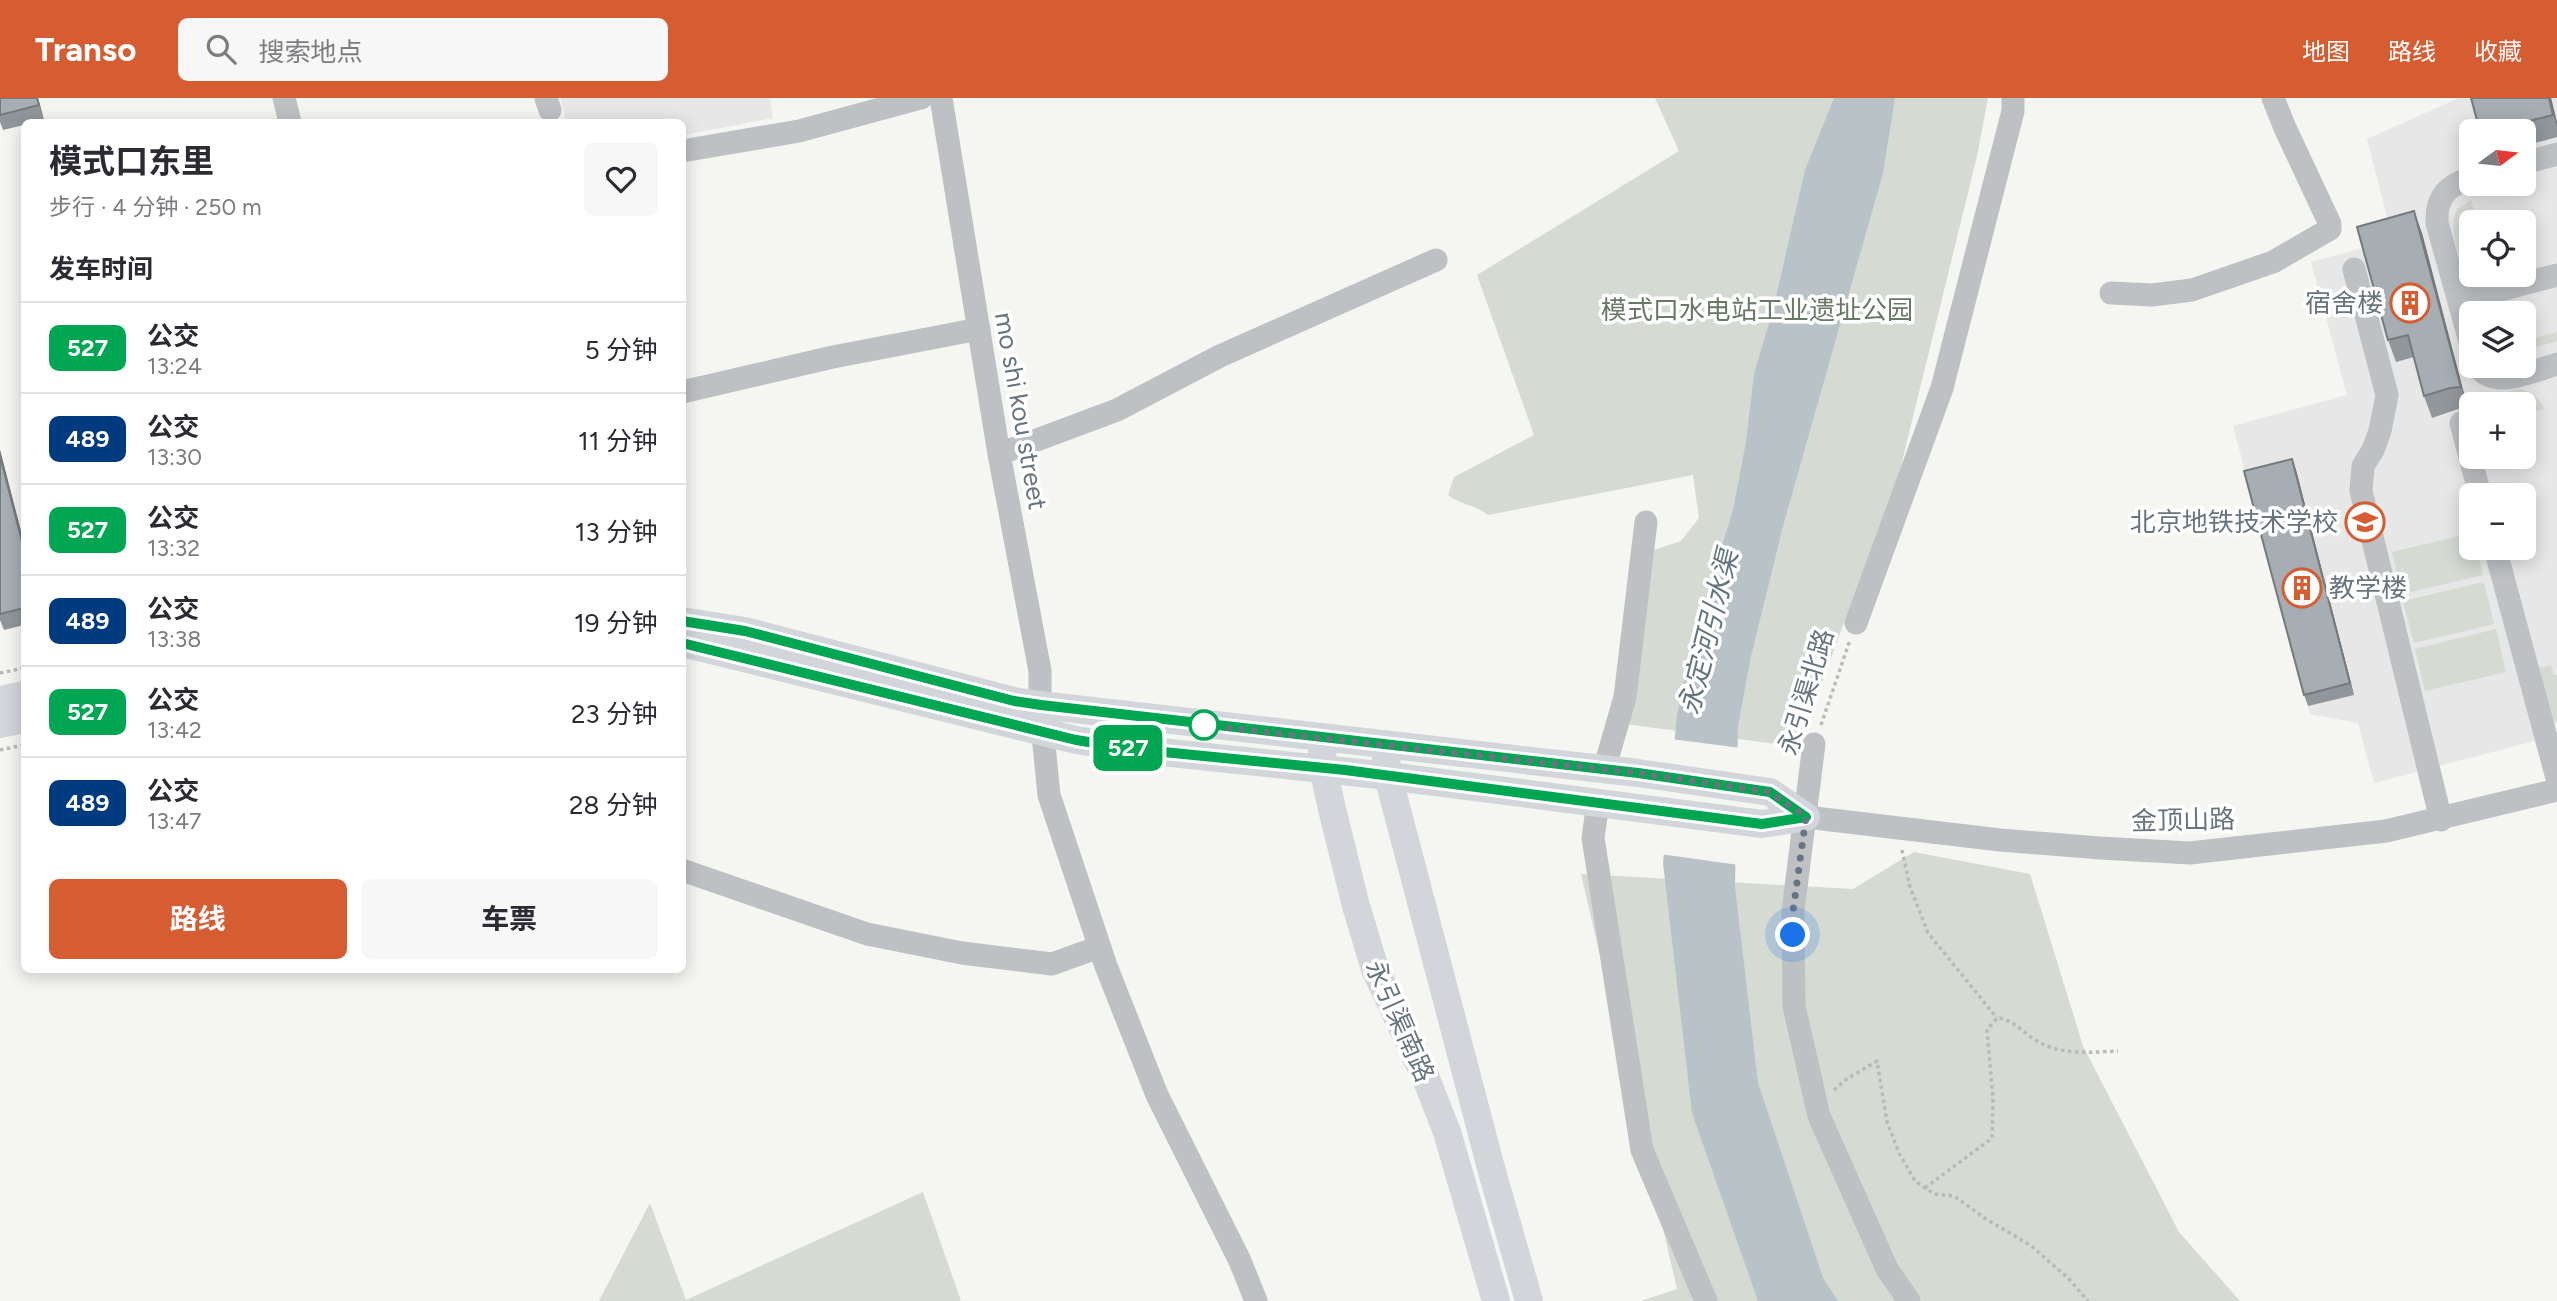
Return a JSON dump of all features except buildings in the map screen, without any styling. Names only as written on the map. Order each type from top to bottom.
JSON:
[{"type":"main road","points":[[686,622],[745,631],[1014,701],[1042,719],[1322,737],[1638,773],[1770,792],[1806,817]]},
{"type":"main road","points":[[686,644],[1042,719],[1133,749],[1323,768],[1762,824],[1806,817]]},
{"type":"main road","points":[[0,700],[21,696]]},
{"type":"main road","points":[[0,724],[21,720]]},
{"type":"main road","name":"永引渠南路","points":[[1322,737],[1323,768],[1356,906],[1375,969],[1425,1076],[1447,1132],[1496,1301]]},
{"type":"main road","name":"永引渠南路","points":[[1384,743],[1388,776],[1528,1301]]},
{"type":"street","points":[[284,98],[289,119]]},
{"type":"street","points":[[686,150],[799,131],[921,98]]},
{"type":"street","name":"mo shi kou street","points":[[941,98],[999,454],[1040,671],[1049,795],[1100,947],[1157,1096],[1240,1261],[1256,1301]]},
{"type":"street","name":"永引渠北路","points":[[1856,623],[1942,388],[2013,111],[2013,98]]},
{"type":"street","points":[[2111,293],[2152,295],[2192,290],[2273,262],[2330,229],[2273,98]]},
{"type":"street","points":[[2536,160],[2557,154]]},
{"type":"street","points":[[2459,183],[2447,188],[2441,195],[2436,210],[2437,223],[2459,301],[2557,275]]},
{"type":"street","points":[[999,454],[1117,410],[1220,356],[1436,260]]},
{"type":"street","points":[[2354,269],[2387,395],[2380,431],[2363,466],[2361,491],[2441,820]]},
{"type":"street","points":[[686,391],[833,357],[979,329]]},
{"type":"street","points":[[2536,374],[2556,370]]},
{"type":"street","points":[[1604,770],[1625,698],[1646,522]]},
{"type":"street","points":[[2498,560],[2557,778]]},
{"type":"street","name":"永引渠北路","points":[[1814,744],[1793,911],[1794,1006],[1819,1116],[1887,1269],[1909,1301]]},
{"type":"street","name":"金顶山路","points":[[1806,817],[2075,846],[2190,852],[2386,831],[2441,820],[2557,790]]},
{"type":"street","points":[[1598,803],[1593,838],[1642,1150],[1706,1301]]},
{"type":"street","points":[[686,871],[867,934],[962,953],[1052,964],[1100,947]]},
{"type":"path","name":"永引渠北路","points":[[1814,744],[1856,623]]},
{"type":"path","points":[[0,673],[21,669]]},
{"type":"path","points":[[0,750],[21,746]]},
{"type":"path","points":[[1902,828],[1902,850],[1910,887],[1928,933],[1997,1018],[2010,1019],[2026,1035],[2048,1047],[2076,1052],[2118,1051]]},
{"type":"path","points":[[1925,1188],[1992,1138],[1993,1099],[1987,1030],[1997,1018]]},
{"type":"path","points":[[1814,1096],[1833,1091],[1848,1078],[1877,1061],[1887,1122],[1899,1153],[1915,1181],[1934,1194],[1954,1196],[2030,1245],[2068,1278],[2088,1301]]},
{"type":"shaded area","points":[[561,98],[770,98],[773,118],[686,134],[686,119],[565,119]]},
{"type":"shaded area","name":"北京地铁技术学校","points":[[2459,98],[2557,98],[2557,723],[2539,728],[2542,739],[2374,783],[2358,723],[2310,714],[2233,426],[2347,395],[2311,262],[2393,240],[2367,139]]},
{"type":"green space","name":"模式口水电站工业遗址公园","points":[[1655,98],[1988,98],[1977,156],[1899,474],[1798,747],[1625,724],[1654,550],[1681,541],[1699,518],[1693,475],[1488,515],[1448,495],[1454,477],[1534,435],[1477,275],[1679,151]]},
{"type":"green space","points":[[2471,200],[2474,210],[2459,210],[2459,253],[2454,233],[2457,209]]},
{"type":"green space","points":[[2557,332],[2557,341],[2536,347],[2536,338]]},
{"type":"green space","points":[[2536,397],[2540,402],[2544,409],[2536,411]]},
{"type":"green space","points":[[2459,536],[2459,560],[2480,560],[2483,575],[2402,594],[2392,552]]},
{"type":"green space","points":[[2484,582],[2494,624],[2414,643],[2403,601]]},
{"type":"green space","points":[[2496,629],[2506,672],[2425,691],[2415,649]]},
{"type":"green space","points":[[2551,665],[2554,675],[2557,675],[2557,722],[2552,721],[2535,669]]},
{"type":"green space","points":[[1914,852],[2030,874],[2083,1046],[2179,1232],[2240,1301],[1641,1301],[1677,1289],[1581,874],[1853,889]]},
{"type":"green space","points":[[923,1192],[961,1301],[599,1301],[650,1203],[686,1300]]},
{"type":"water","name":"永定河引水渠","points":[[1834,98],[1895,98],[1883,173],[1783,526],[1751,656],[1738,726],[1735,887],[1758,1083],[1823,1278],[1838,1301],[1758,1301],[1692,1113],[1663,863],[1677,715],[1694,638],[1733,510],[1746,442],[1754,374],[1773,310],[1805,170]]},
{"type":"pier","points":[[1671,739],[1741,748],[1739,865],[1660,854]]},
{"type":"bus line","name":"527","points":[[686,622],[745,631],[1014,701],[1212,726],[1638,773],[1770,792],[1806,817],[1762,824],[1345,770],[1133,749],[1044,733],[686,644]]},
{"type":"place","name":"宿舍楼","points":[[2410,303]]},
{"type":"place","name":"北京地铁技术学校","points":[[2365,522]]},
{"type":"place","name":"教学楼","points":[[2302,588]]},
{"type":"route","points":[[1204,725],[1638,773],[1770,792],[1806,817],[1793,911],[1793,935]]}]
